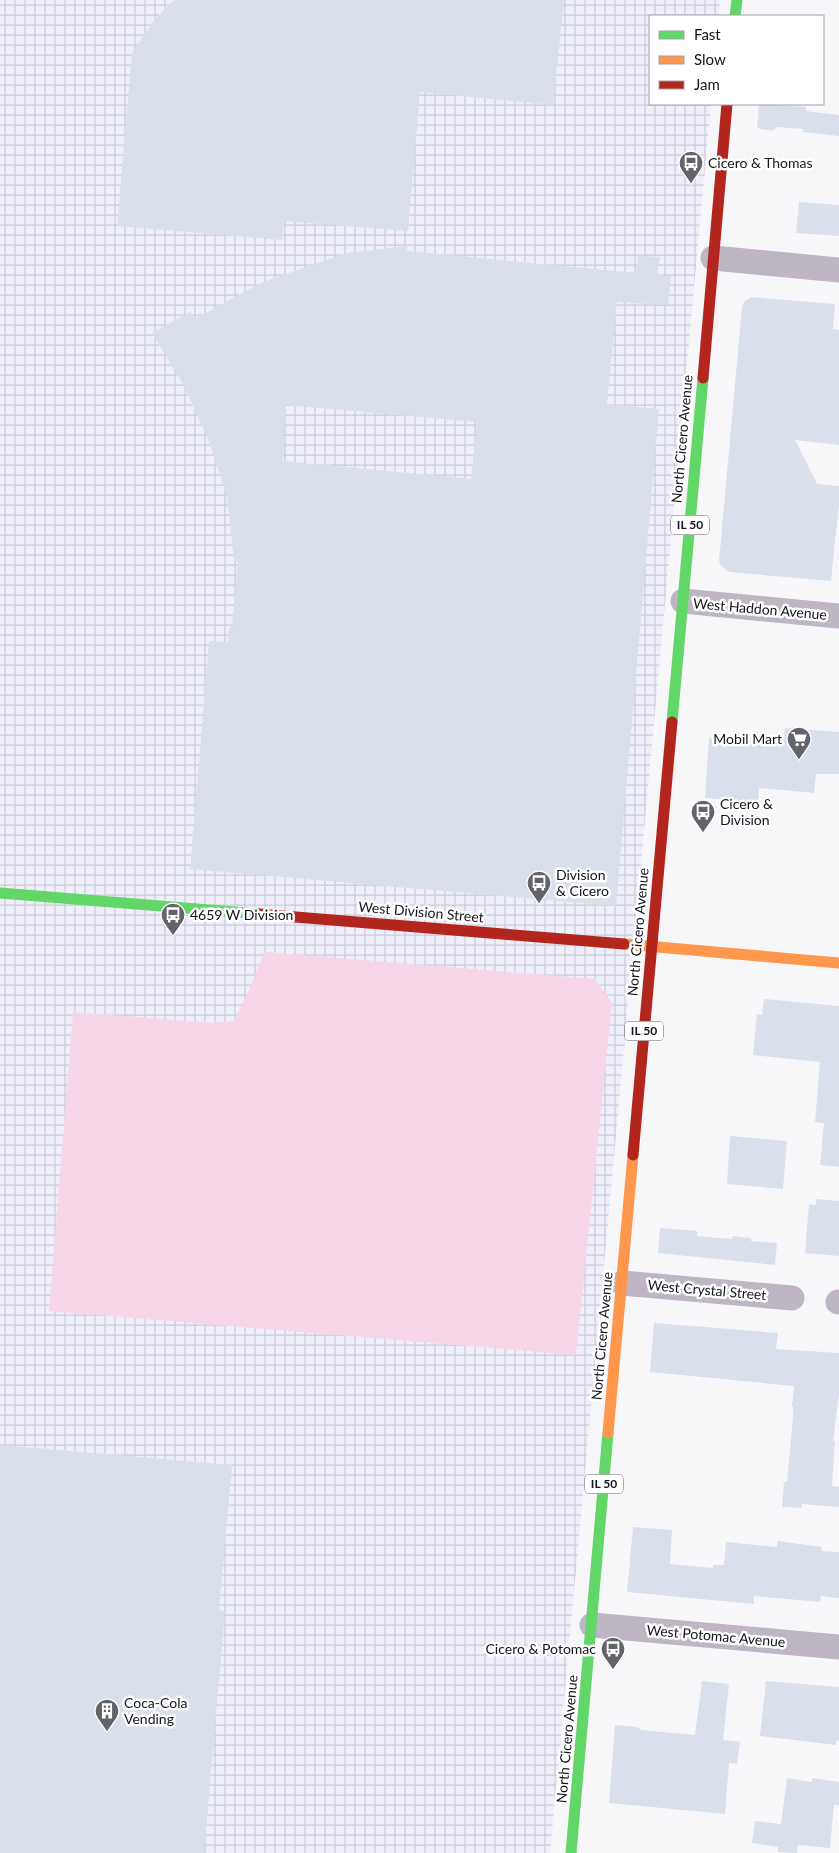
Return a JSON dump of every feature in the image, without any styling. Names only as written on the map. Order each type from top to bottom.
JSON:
[{"type":"main road","points":[[735,15],[737,0]]},
{"type":"main road","name":"North Cicero Avenue","points":[[571,1853],[727,105]]},
{"type":"main road","name":"West Division Street","points":[[0,892],[839,963]]},
{"type":"street","points":[[713,258],[839,270]]},
{"type":"street","name":"West Haddon Avenue","points":[[683,601],[838,616]]},
{"type":"street","name":"West Crystal Street","points":[[622,1283],[792,1298]]},
{"type":"street","name":"West Potomac Avenue","points":[[592,1625],[839,1647]]},
{"type":"shaded area","points":[[0,0],[720,0],[719,15],[649,15],[649,105],[711,105],[550,1853],[0,1853]]},
{"type":"shaded area","points":[[264,952],[595,979],[612,1003],[576,1355],[49,1311],[73,1012],[211,1023],[234,1021],[250,988]]},
{"type":"building","points":[[174,0],[564,0],[553,105],[420,92],[408,231],[284,221],[282,240],[117,226],[132,53],[155,19]]},
{"type":"building","points":[[759,105],[806,107],[806,111],[839,115],[839,136],[803,132],[803,129],[777,127],[772,131],[757,128]]},
{"type":"building","points":[[799,202],[839,205],[839,236],[796,233]]},
{"type":"building","points":[[407,246],[407,251],[636,273],[638,256],[660,257],[657,275],[671,276],[668,305],[617,302],[607,404],[659,409],[616,906],[190,869],[209,641],[228,642],[229,627],[232,626],[238,562],[234,562],[227,496],[208,439],[183,384],[152,333],[190,312],[195,319],[253,287],[347,253]],"holes":[[[286,405],[477,422],[471,479],[283,461]]]},
{"type":"building","points":[[751,297],[835,304],[833,329],[839,330],[839,445],[795,440],[817,484],[839,486],[831,581],[729,572],[721,566],[719,561],[742,307],[744,302]]},
{"type":"building","points":[[785,728],[839,732],[839,774],[816,774],[814,793],[759,788],[758,802],[705,798],[709,738],[783,744]]},
{"type":"building","points":[[764,999],[839,1006],[839,1167],[820,1165],[824,1123],[815,1122],[820,1062],[753,1055],[757,1014],[762,1015]]},
{"type":"building","points":[[730,1136],[787,1141],[783,1189],[727,1184]]},
{"type":"building","points":[[816,1199],[839,1201],[839,1256],[805,1253],[809,1204],[816,1205]]},
{"type":"building","points":[[660,1228],[697,1231],[697,1236],[732,1239],[733,1236],[751,1238],[751,1241],[777,1243],[775,1265],[658,1253]]},
{"type":"building","points":[[654,1323],[778,1333],[776,1349],[839,1353],[839,1393],[833,1441],[835,1441],[832,1486],[839,1487],[839,1507],[802,1504],[802,1508],[782,1507],[784,1482],[787,1482],[794,1386],[650,1372]]},
{"type":"building","name":"Coca-Cola Vending","points":[[0,1445],[232,1465],[219,1610],[225,1611],[204,1853],[0,1853]]},
{"type":"building","points":[[633,1527],[672,1530],[670,1564],[713,1568],[713,1565],[724,1565],[726,1542],[777,1547],[778,1541],[822,1547],[821,1551],[839,1552],[839,1598],[821,1596],[820,1602],[754,1596],[754,1604],[627,1592]]},
{"type":"building","points":[[702,1681],[729,1684],[723,1740],[740,1742],[737,1764],[729,1763],[725,1814],[609,1803],[615,1725],[637,1727],[641,1730],[695,1735]]},
{"type":"building","points":[[766,1681],[839,1687],[839,1741],[836,1740],[836,1745],[760,1736]]},
{"type":"building","points":[[787,1778],[812,1782],[812,1778],[839,1782],[839,1805],[834,1805],[830,1848],[798,1845],[797,1853],[778,1852],[778,1847],[752,1843],[755,1821],[781,1824]]},
{"type":"traffic: fast","points":[[735,15],[737,0]]},
{"type":"traffic: fast","points":[[672,722],[703,378]]},
{"type":"traffic: fast","points":[[0,893],[259,914]]},
{"type":"traffic: fast","points":[[571,1853],[608,1433]]},
{"type":"traffic: slow","points":[[624,944],[839,963]]},
{"type":"traffic: slow","points":[[608,1433],[633,1155]]},
{"type":"traffic: jam","points":[[703,378],[727,105]]},
{"type":"traffic: jam","points":[[633,1155],[672,722]]},
{"type":"traffic: jam","points":[[259,914],[624,944]]},
{"type":"place","name":"Cicero & Thomas","points":[[691,184]]},
{"type":"place","name":"Mobil Mart","points":[[799,760]]},
{"type":"place","name":"Cicero & Division","points":[[703,833]]},
{"type":"place","name":"Division & Cicero","points":[[539,904]]},
{"type":"place","name":"4659 W Division","points":[[173,936]]},
{"type":"place","name":"Cicero & Potomac","points":[[613,1670]]},
{"type":"place","name":"Coca-Cola Vending","points":[[107,1732]]}]
